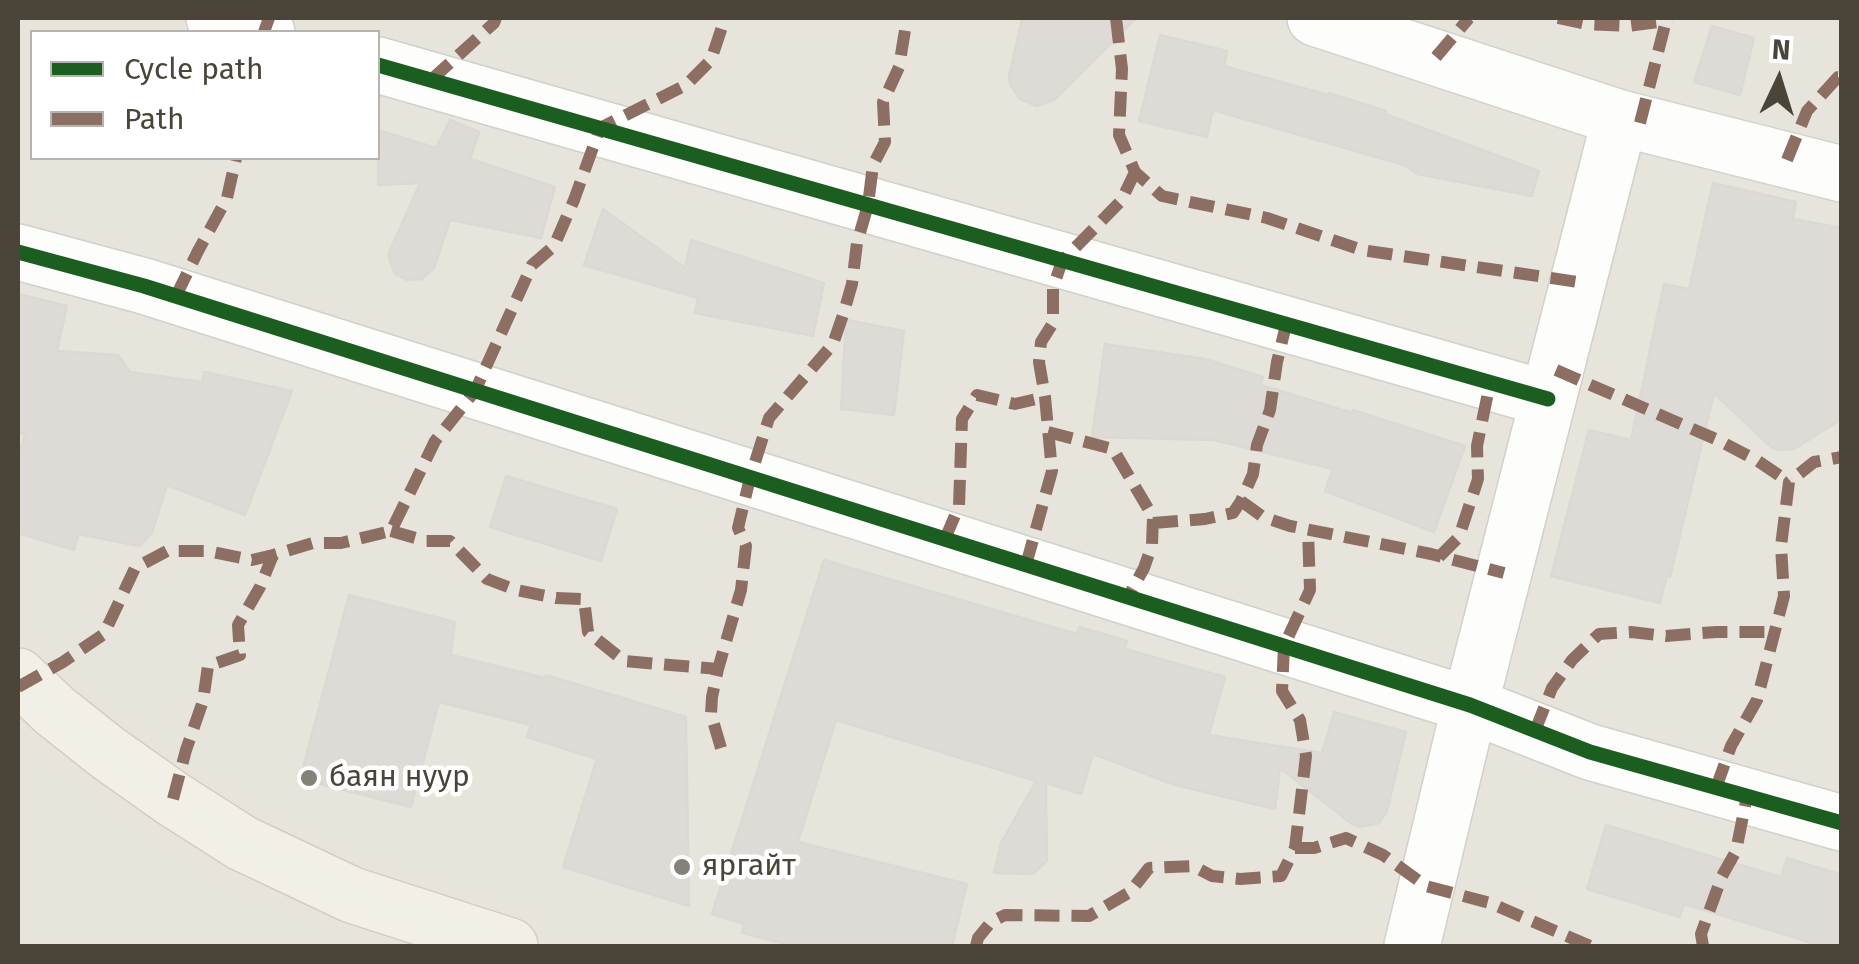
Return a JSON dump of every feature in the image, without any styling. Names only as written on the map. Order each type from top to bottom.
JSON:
[{"type":"main road","points":[[18,676],[108,753],[242,843],[352,895],[510,946]]},
{"type":"street","points":[[214,18],[259,30]]},
{"type":"street","points":[[1314,18],[1620,118],[1842,174]]},
{"type":"street","points":[[380,66],[1548,399]]},
{"type":"street","points":[[1412,946],[1620,118]]},
{"type":"street","points":[[18,252],[144,286],[1470,705],[1590,752],[1842,823]]},
{"type":"shaded area","points":[[18,18],[1841,18],[1841,946],[18,946]]},
{"type":"building","points":[[1022,18],[1136,18],[1055,99],[1037,106],[1020,99],[1010,84]]},
{"type":"building","points":[[1712,26],[1754,38],[1740,95],[1694,82]]},
{"type":"building","points":[[1160,35],[1227,51],[1224,66],[1386,111],[1385,114],[1539,171],[1532,196],[1417,174],[1404,165],[1213,110],[1207,137],[1139,121]]},
{"type":"building","points":[[450,120],[479,132],[470,159],[555,187],[541,238],[450,220],[434,268],[422,279],[407,280],[395,274],[388,255],[420,183],[378,185],[380,131],[436,148]]},
{"type":"building","points":[[1713,183],[1796,202],[1793,219],[1842,228],[1842,419],[1794,449],[1778,450],[1714,393],[1670,577],[1667,576],[1660,603],[1551,576],[1589,430],[1631,440],[1664,284],[1689,289]]},
{"type":"building","points":[[603,209],[685,268],[691,240],[824,283],[813,336],[695,313],[698,298],[584,265]]},
{"type":"building","points":[[18,294],[67,306],[57,351],[118,355],[130,372],[202,382],[204,372],[292,391],[245,515],[167,485],[152,533],[140,546],[78,534],[74,550],[18,533],[18,460],[25,434],[18,433]]},
{"type":"building","points":[[846,320],[904,331],[894,415],[841,409]]},
{"type":"building","points":[[1105,344],[1205,359],[1263,377],[1261,385],[1465,446],[1434,532],[1325,491],[1333,469],[1214,440],[1092,437]]},
{"type":"building","points":[[506,476],[617,509],[601,561],[490,527]]},
{"type":"building","points":[[824,560],[1077,634],[1079,627],[1127,641],[1125,649],[1225,677],[1209,735],[1322,753],[1334,712],[1406,732],[1387,811],[1379,823],[1360,827],[1352,824],[1280,768],[1275,809],[1175,785],[1093,754],[1081,794],[1046,783],[1047,861],[1033,874],[994,873],[1001,843],[1036,781],[836,720],[798,842],[967,884],[952,946],[795,946],[742,933],[744,924],[712,914]]},
{"type":"building","points":[[349,595],[455,622],[451,655],[545,678],[546,675],[686,717],[689,906],[563,867],[597,759],[527,737],[531,725],[439,702],[411,807],[300,779]]},
{"type":"building","points":[[1606,825],[1781,877],[1787,858],[1842,875],[1842,946],[1822,946],[1684,904],[1680,917],[1587,889]]},
{"type":"marked path","points":[[265,30],[269,18]]},
{"type":"marked path","points":[[431,80],[496,18]]},
{"type":"marked path","points":[[173,799],[203,701],[208,666],[240,655],[238,625],[273,555],[313,543],[341,543],[391,531],[435,441],[475,391],[532,265],[554,246],[600,128],[686,85],[711,60],[725,18]]},
{"type":"marked path","points":[[721,748],[711,714],[712,697],[741,590],[746,546],[738,528],[750,478],[769,418],[833,344],[843,315],[873,165],[885,142],[883,102],[899,67],[907,18]]},
{"type":"marked path","points":[[1116,18],[1122,69],[1119,135],[1135,172],[1162,196],[1267,218],[1362,250],[1578,282]]},
{"type":"marked path","points":[[1436,57],[1469,18]]},
{"type":"marked path","points":[[1558,18],[1628,26],[1666,21]]},
{"type":"marked path","points":[[1640,123],[1666,21],[1671,18]]},
{"type":"marked path","points":[[1787,160],[1807,111],[1842,77]]},
{"type":"marked path","points":[[176,296],[227,198],[236,160]]},
{"type":"marked path","points":[[1026,565],[1052,471],[1039,362],[1041,342],[1053,323],[1053,288],[1062,261],[1121,201],[1135,172]]},
{"type":"marked path","points":[[1153,523],[1233,513],[1253,474],[1286,325]]},
{"type":"marked path","points":[[1556,370],[1718,440],[1789,482]]},
{"type":"marked path","points":[[1439,557],[1459,537],[1478,479],[1477,446],[1490,383]]},
{"type":"marked path","points":[[945,539],[959,506],[962,419],[977,395],[1015,404],[1045,397]]},
{"type":"marked path","points":[[1048,432],[1113,449],[1153,517],[1152,545],[1128,597]]},
{"type":"marked path","points":[[1716,788],[1731,746],[1757,700],[1784,596],[1781,546],[1789,482],[1814,462],[1842,457]]},
{"type":"marked path","points":[[1241,501],[1263,517],[1290,526],[1504,573]]},
{"type":"marked path","points":[[976,946],[991,922],[1005,915],[1089,916],[1130,892],[1149,868],[1193,866],[1212,876],[1240,879],[1281,876],[1295,848],[1306,756],[1300,720],[1282,691],[1284,646],[1310,590],[1308,530]]},
{"type":"marked path","points":[[391,531],[426,541],[450,541],[487,579],[516,590],[584,599],[588,632],[624,661],[718,669]]},
{"type":"marked path","points":[[18,687],[104,634],[135,568],[167,551],[207,551],[252,560],[273,555]]},
{"type":"marked path","points":[[1535,731],[1552,688],[1572,660],[1599,634],[1775,632]]},
{"type":"marked path","points":[[1703,946],[1701,934],[1722,876],[1736,851],[1747,796]]},
{"type":"marked path","points":[[1295,848],[1314,848],[1346,838],[1383,855],[1426,886],[1490,903],[1590,946]]},
{"type":"cycle path","points":[[380,66],[1548,399]]},
{"type":"cycle path","points":[[18,252],[144,286],[1470,705],[1590,752],[1842,823]]},
{"type":"place","name":"баян нуур","points":[[309,778]]},
{"type":"place","name":"яргайт","points":[[682,867]]}]
